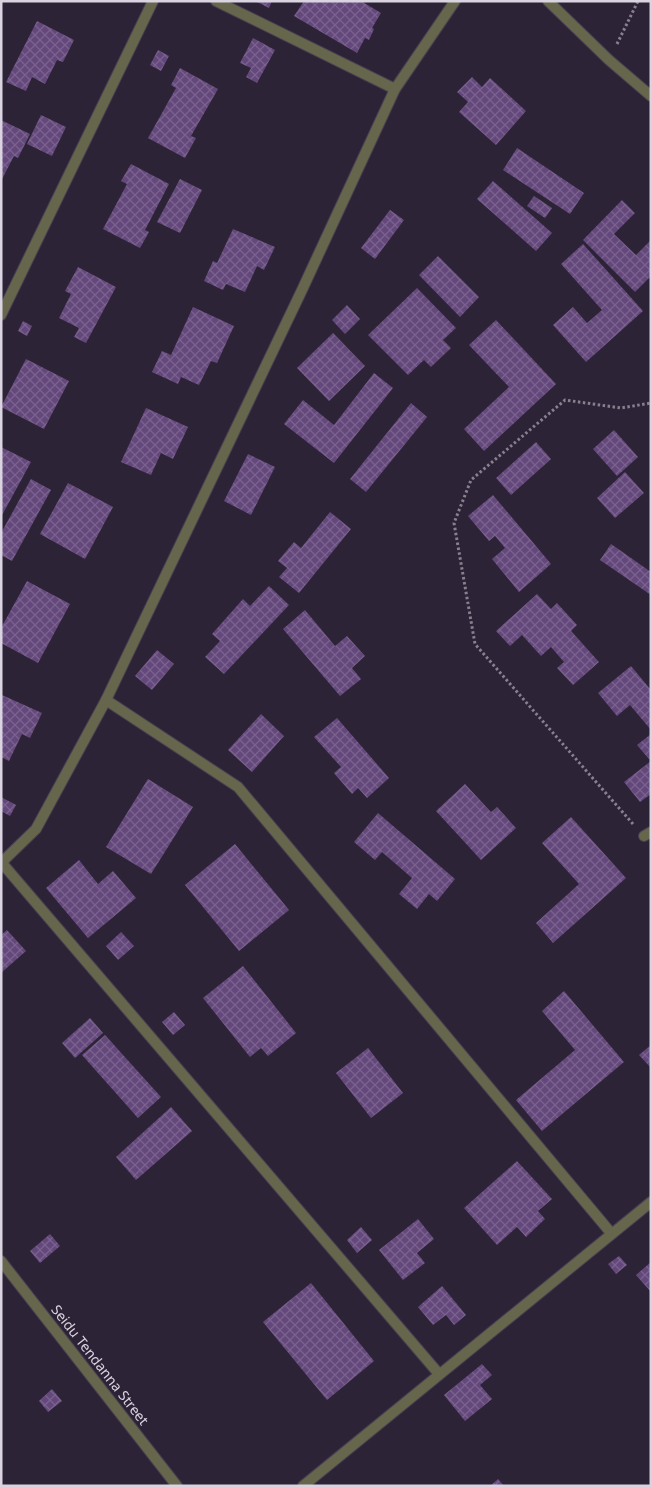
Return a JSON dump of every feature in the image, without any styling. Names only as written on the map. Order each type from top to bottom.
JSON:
[{"type":"street","points":[[1,315],[153,1]]},
{"type":"street","points":[[216,1],[395,89]]},
{"type":"street","points":[[438,1374],[1,862],[36,829],[106,700],[302,290],[395,89],[455,1]]},
{"type":"street","points":[[548,1],[609,60],[651,96]]},
{"type":"street","points":[[106,700],[238,787],[611,1233]]},
{"type":"street","points":[[302,1486],[651,1202]]},
{"type":"street","name":"Seidu Tendanna Street","points":[[1,1262],[178,1486]]},
{"type":"path","points":[[609,60],[638,1]]},
{"type":"path","points":[[648,834],[474,644],[454,523],[471,480],[565,400],[621,408],[651,403]]},
{"type":"building","points":[[255,1],[272,1],[269,8]]},
{"type":"building","points":[[304,1],[361,1],[381,13],[372,28],[374,29],[369,40],[365,38],[357,53],[294,16]]},
{"type":"building","points":[[37,21],[74,40],[63,62],[57,60],[45,84],[32,77],[26,91],[6,82]]},
{"type":"building","points":[[253,38],[275,50],[257,83],[246,77],[251,68],[240,63]]},
{"type":"building","points":[[158,50],[169,56],[161,71],[150,65]]},
{"type":"building","points":[[180,68],[218,89],[191,136],[196,138],[185,158],[148,138],[176,88],[171,85]]},
{"type":"building","points":[[472,77],[482,87],[490,78],[526,111],[496,145],[459,112],[468,102],[457,92]]},
{"type":"building","points":[[41,115],[66,127],[52,156],[27,144]]},
{"type":"building","points":[[1,120],[30,134],[18,158],[14,156],[1,181]]},
{"type":"building","points":[[517,148],[584,193],[570,214],[503,170]]},
{"type":"building","points":[[131,164],[169,184],[145,230],[149,232],[140,248],[103,229],[127,184],[121,181]]},
{"type":"building","points":[[180,179],[202,190],[180,233],[157,222]]},
{"type":"building","points":[[493,181],[552,233],[536,251],[477,199]]},
{"type":"building","points":[[534,196],[552,208],[545,218],[527,206]]},
{"type":"building","points":[[622,200],[635,213],[614,234],[636,255],[651,240],[651,276],[635,292],[583,240]]},
{"type":"building","points":[[390,210],[404,220],[375,259],[361,248]]},
{"type":"building","points":[[233,229],[275,247],[264,270],[257,266],[245,292],[226,284],[223,290],[204,281],[213,261],[217,263]]},
{"type":"building","points":[[583,244],[643,311],[586,362],[553,325],[573,307],[587,323],[602,310],[561,264]]},
{"type":"building","points":[[438,256],[479,297],[460,317],[419,275]]},
{"type":"building","points":[[78,267],[116,287],[86,343],[74,337],[79,328],[59,318],[71,294],[65,291]]},
{"type":"building","points":[[417,288],[456,328],[443,340],[451,348],[431,367],[424,360],[408,375],[368,335]]},
{"type":"building","points":[[347,305],[360,319],[345,334],[332,320]]},
{"type":"building","points":[[193,307],[234,326],[217,363],[211,361],[199,385],[181,377],[178,384],[152,372],[162,351],[171,355]]},
{"type":"building","points":[[496,320],[556,384],[484,451],[464,429],[509,387],[469,345]]},
{"type":"building","points":[[23,321],[32,326],[27,336],[18,331]]},
{"type":"building","points":[[333,333],[365,366],[329,401],[297,368]]},
{"type":"building","points":[[26,359],[69,381],[44,429],[1,407]]},
{"type":"building","points":[[374,373],[393,388],[334,463],[284,424],[303,400],[334,425]]},
{"type":"building","points":[[411,403],[427,417],[366,492],[350,479]]},
{"type":"building","points":[[146,408],[188,427],[173,459],[161,453],[151,475],[121,462]]},
{"type":"building","points":[[614,430],[638,457],[617,476],[593,449]]},
{"type":"building","points":[[536,442],[551,459],[511,495],[496,478]]},
{"type":"building","points":[[1,447],[31,462],[1,517]]},
{"type":"building","points":[[248,454],[275,467],[251,515],[224,501]]},
{"type":"building","points":[[625,472],[644,493],[615,518],[597,498]]},
{"type":"building","points":[[31,479],[51,490],[12,561],[1,555],[1,533]]},
{"type":"building","points":[[68,483],[113,507],[85,559],[40,534]]},
{"type":"building","points":[[493,495],[551,564],[519,592],[492,559],[505,548],[495,536],[489,541],[468,516]]},
{"type":"building","points":[[330,512],[351,529],[299,593],[279,577],[287,568],[278,561],[294,542],[301,548]]},
{"type":"building","points":[[611,544],[651,572],[651,595],[600,560]]},
{"type":"building","points":[[27,581],[70,604],[38,663],[1,643],[1,628]]},
{"type":"building","points":[[269,586],[289,605],[224,674],[205,657],[220,641],[212,634],[243,599],[250,606]]},
{"type":"building","points":[[537,594],[551,609],[557,603],[577,625],[571,631],[599,662],[573,685],[557,668],[564,662],[551,647],[541,656],[522,635],[510,646],[496,631]]},
{"type":"building","points":[[305,610],[335,646],[347,636],[365,656],[352,668],[361,679],[340,696],[283,629]]},
{"type":"building","points":[[157,650],[174,664],[152,690],[135,676]]},
{"type":"building","points":[[631,666],[651,690],[651,730],[630,705],[617,716],[598,693]]},
{"type":"building","points":[[2,695],[42,713],[30,738],[22,734],[9,761],[1,757]]},
{"type":"building","points":[[261,714],[284,736],[252,772],[228,750]]},
{"type":"building","points":[[337,718],[389,778],[367,798],[358,788],[352,794],[334,773],[341,767],[314,737]]},
{"type":"building","points":[[651,734],[651,758],[649,759],[637,745]]},
{"type":"building","points":[[651,761],[651,794],[640,802],[624,782]]},
{"type":"building","points":[[148,779],[193,807],[151,874],[106,847]]},
{"type":"building","points":[[465,784],[491,812],[497,807],[516,828],[481,860],[436,811]]},
{"type":"building","points":[[1,797],[16,805],[10,816],[1,811]]},
{"type":"building","points":[[378,813],[455,879],[437,901],[429,894],[417,909],[399,894],[412,878],[382,852],[375,860],[354,842]]},
{"type":"building","points":[[571,817],[626,878],[553,943],[536,923],[579,884],[542,843]]},
{"type":"building","points":[[235,844],[289,910],[239,951],[185,885]]},
{"type":"building","points":[[79,860],[98,884],[113,871],[136,898],[88,938],[46,888]]},
{"type":"building","points":[[7,930],[26,951],[1,973],[1,935]]},
{"type":"building","points":[[121,932],[134,946],[118,960],[106,946]]},
{"type":"building","points":[[243,966],[296,1033],[268,1056],[261,1048],[250,1057],[203,998]]},
{"type":"building","points":[[564,991],[624,1062],[542,1131],[516,1100],[575,1050],[542,1011]]},
{"type":"building","points":[[174,1012],[185,1025],[173,1035],[162,1022]]},
{"type":"building","points":[[90,1018],[103,1033],[75,1058],[62,1043]]},
{"type":"building","points":[[105,1035],[161,1097],[138,1118],[82,1055]]},
{"type":"building","points":[[651,1045],[651,1068],[639,1055]]},
{"type":"building","points":[[368,1048],[403,1093],[371,1118],[336,1073]]},
{"type":"building","points":[[171,1107],[192,1131],[136,1180],[116,1157]]},
{"type":"building","points":[[517,1161],[552,1199],[538,1211],[545,1219],[526,1237],[517,1227],[497,1245],[464,1208]]},
{"type":"building","points":[[418,1219],[434,1239],[417,1253],[425,1263],[403,1280],[379,1250]]},
{"type":"building","points":[[361,1227],[372,1240],[357,1253],[347,1240]]},
{"type":"building","points":[[50,1234],[60,1246],[40,1263],[30,1251]]},
{"type":"building","points":[[619,1256],[627,1265],[616,1274],[608,1264]]},
{"type":"building","points":[[651,1262],[651,1292],[636,1275]]},
{"type":"building","points":[[311,1283],[374,1361],[327,1400],[263,1322]]},
{"type":"building","points":[[442,1286],[466,1315],[454,1325],[446,1315],[433,1325],[418,1307]]},
{"type":"building","points":[[482,1364],[492,1375],[480,1385],[492,1399],[465,1421],[444,1395]]},
{"type":"building","points":[[52,1389],[62,1401],[48,1412],[39,1401]]},
{"type":"building","points":[[498,1479],[504,1486],[490,1486]]}]
